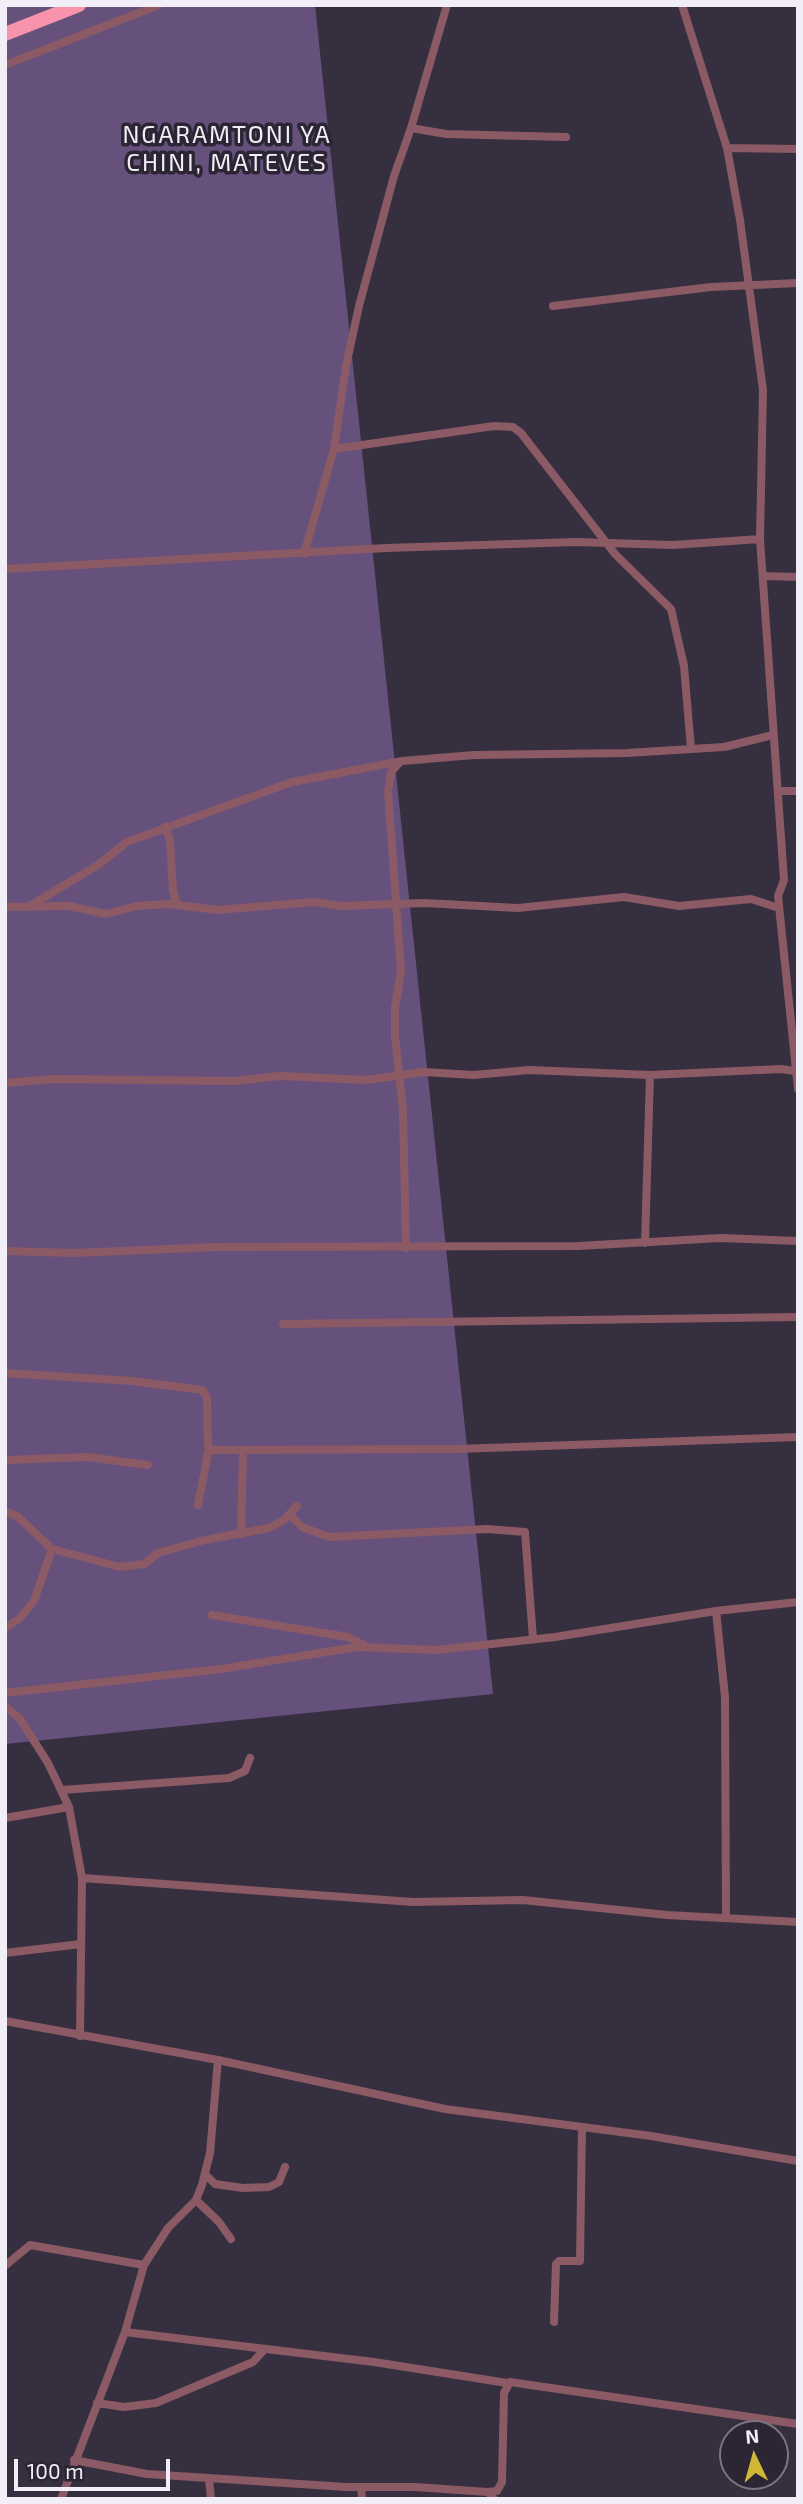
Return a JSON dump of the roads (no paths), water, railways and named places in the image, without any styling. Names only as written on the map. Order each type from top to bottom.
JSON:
[{"type":"highway","points":[[5,34],[79,5]]},
{"type":"street","points":[[5,65],[159,5]]},
{"type":"street","points":[[304,554],[334,449],[346,366],[359,306],[394,176],[447,5]]},
{"type":"street","points":[[682,5],[727,148],[750,285],[763,390],[760,539],[784,880],[778,896],[798,1090]]},
{"type":"street","points":[[411,128],[454,134],[566,136]]},
{"type":"street","points":[[727,148],[798,149]]},
{"type":"street","points":[[553,306],[750,285],[798,283]]},
{"type":"street","points":[[334,449],[494,426],[513,427],[521,433],[607,544],[671,608],[684,666],[691,749]]},
{"type":"street","points":[[5,569],[397,547],[673,545],[760,539]]},
{"type":"street","points":[[763,576],[798,577]]},
{"type":"street","points":[[28,907],[98,865],[127,842],[292,782],[402,761],[474,755],[626,753],[691,749],[745,744],[773,735]]},
{"type":"street","points":[[402,761],[393,768],[389,779],[401,972],[394,1020],[403,1111],[406,1248]]},
{"type":"street","points":[[779,791],[798,791]]},
{"type":"street","points":[[164,827],[170,840],[173,891],[177,904]]},
{"type":"street","points":[[5,907],[69,906],[106,914],[137,906],[177,904],[217,910],[313,902],[332,906],[424,903],[529,907],[624,897],[679,906],[751,899],[779,908]]},
{"type":"street","points":[[5,1083],[53,1079],[234,1082],[280,1076],[366,1080],[423,1072],[492,1074],[529,1070],[650,1074],[781,1069],[795,1071]]},
{"type":"street","points":[[645,1242],[650,1074]]},
{"type":"street","points":[[5,1251],[74,1253],[218,1247],[406,1248],[731,1238],[798,1241]]},
{"type":"street","points":[[282,1324],[798,1317]]},
{"type":"street","points":[[5,1373],[132,1381],[201,1390],[207,1397],[209,1448],[198,1505]]},
{"type":"street","points":[[209,1448],[243,1451],[480,1448],[798,1437]]},
{"type":"street","points":[[241,1534],[243,1451]]},
{"type":"street","points":[[5,1460],[88,1457],[148,1465]]},
{"type":"street","points":[[5,1511],[17,1516],[52,1549],[112,1567],[137,1566],[163,1552],[269,1528],[290,1514],[296,1506]]},
{"type":"street","points":[[290,1514],[302,1527],[328,1537],[487,1529],[525,1532],[533,1639]]},
{"type":"street","points":[[5,1628],[19,1619],[34,1601],[52,1549]]},
{"type":"street","points":[[5,1693],[221,1670],[367,1646],[437,1650],[533,1639],[716,1611],[798,1602]]},
{"type":"street","points":[[716,1611],[725,1697],[726,1917]]},
{"type":"street","points":[[212,1615],[348,1637],[367,1646]]},
{"type":"street","points":[[5,1706],[20,1719],[62,1790],[69,1807],[82,1878],[80,2036]]},
{"type":"street","points":[[62,1790],[229,1778],[245,1771],[250,1758]]},
{"type":"street","points":[[5,1818],[69,1807]]},
{"type":"street","points":[[82,1878],[413,1902],[523,1900],[613,1911],[798,1922]]},
{"type":"street","points":[[5,1953],[81,1944]]},
{"type":"street","points":[[5,2021],[218,2060],[445,2109],[582,2127],[798,2161]]},
{"type":"street","points":[[61,2499],[125,2332],[144,2265],[168,2228],[196,2200],[206,2175],[218,2060]]},
{"type":"street","points":[[554,2322],[556,2264],[559,2261],[578,2263],[581,2259],[582,2127]]},
{"type":"street","points":[[202,2185],[269,2187],[279,2182],[285,2167]]},
{"type":"street","points":[[206,2175],[215,2184]]},
{"type":"street","points":[[196,2200],[219,2222],[231,2239]]},
{"type":"street","points":[[6,2265],[30,2245],[144,2265]]},
{"type":"street","points":[[125,2332],[470,2375],[507,2383],[798,2424]]},
{"type":"street","points":[[97,2403],[124,2407],[156,2403],[253,2362],[264,2350]]},
{"type":"street","points":[[74,2460],[147,2474],[491,2495],[502,2482],[503,2400],[507,2383]]},
{"type":"street","points":[[209,2479],[211,2499]]},
{"type":"street","points":[[361,2487],[362,2499]]},
{"type":"district","name":"NGARAMTONI YA CHINI, MATEVES","points":[[227,149]]}]
